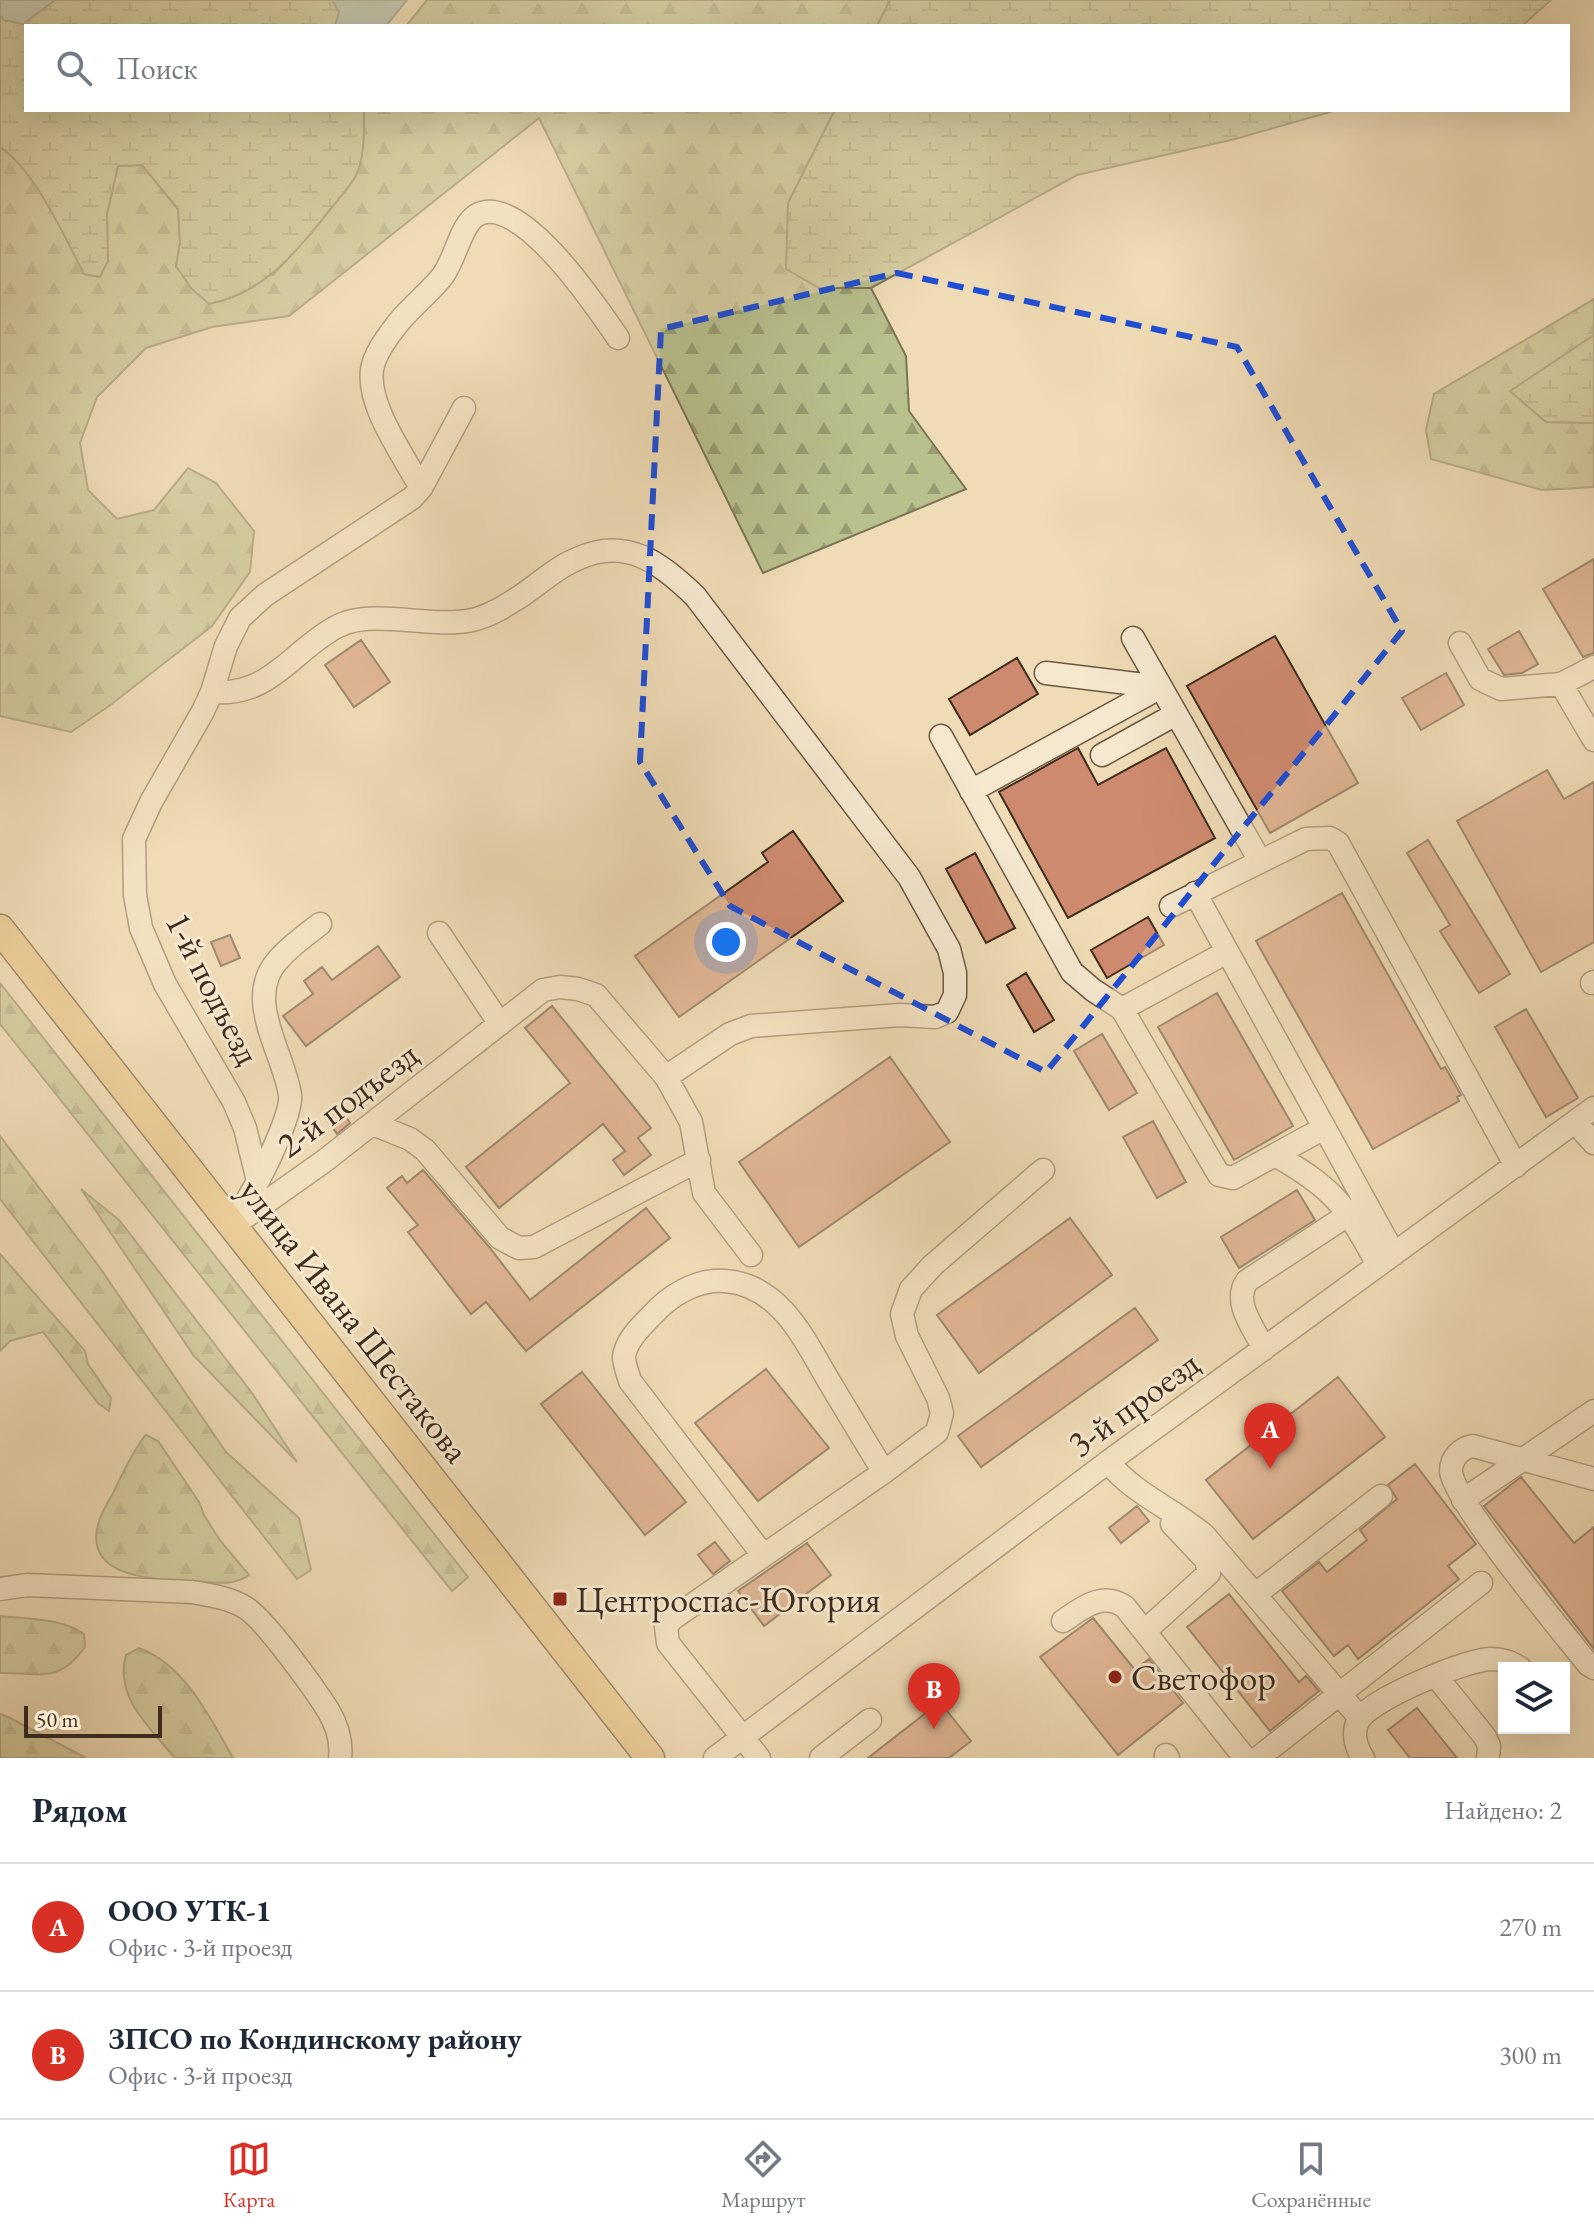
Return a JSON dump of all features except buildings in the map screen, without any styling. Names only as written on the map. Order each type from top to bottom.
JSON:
[{"type":"main road","name":"улица Ивана Шестакова","points":[[0,929],[650,1758]]},
{"type":"street","points":[[421,488],[379,410],[372,369],[380,349],[396,325],[453,262],[469,224],[478,215],[489,212],[500,214],[528,230],[579,281],[618,338]]},
{"type":"street","points":[[421,488],[464,408]]},
{"type":"street","name":"1-й подъезд","points":[[258,1181],[245,1128],[234,1102],[165,984],[141,928],[135,895],[134,839],[212,692],[233,629],[253,605],[412,498],[421,488]]},
{"type":"street","points":[[212,692],[232,694],[247,690],[276,673],[337,627],[353,620],[370,618],[450,623],[473,620],[495,612],[575,559],[604,549],[637,554],[668,570],[695,596],[909,877],[949,949],[955,973],[955,995],[947,1012],[935,1017],[900,1015],[751,1026],[730,1034],[666,1077]]},
{"type":"street","points":[[1133,638],[1260,861]]},
{"type":"street","points":[[1460,643],[1480,679],[1501,689],[1561,684],[1594,667]]},
{"type":"street","points":[[1046,673],[1161,687]]},
{"type":"street","points":[[1561,684],[1594,740]]},
{"type":"street","points":[[971,791],[1161,687]]},
{"type":"street","points":[[1102,755],[1176,714]]},
{"type":"street","points":[[941,736],[1072,972],[1122,1009],[1219,1175],[1233,1178],[1324,1128]]},
{"type":"street","points":[[1171,906],[1306,839],[1330,838],[1338,843],[1516,1166]]},
{"type":"street","points":[[1195,893],[1324,1128],[1358,1209],[1386,1260]]},
{"type":"street","points":[[233,1226],[269,1160],[290,1096],[267,1018],[264,990],[278,960],[320,924]]},
{"type":"street","points":[[439,933],[500,1024]]},
{"type":"street","points":[[1122,1009],[1227,952]]},
{"type":"street","name":"2-й подъезд","points":[[233,1226],[373,1124],[543,990],[560,987],[596,995],[666,1077],[691,1122],[704,1193],[751,1255]]},
{"type":"street","name":"3-й проезд","points":[[715,1758],[1108,1462],[1594,1108]]},
{"type":"street","points":[[1575,1122],[1594,1143]]},
{"type":"street","points":[[373,1124],[410,1139],[425,1150],[500,1238],[519,1248],[534,1247],[699,1160]]},
{"type":"street","points":[[1275,1155],[1317,1179],[1358,1209]]},
{"type":"street","points":[[759,1758],[668,1643],[666,1627],[672,1619],[937,1432],[942,1413],[938,1398],[907,1336],[902,1314],[911,1289],[933,1265],[1043,1170]]},
{"type":"street","points":[[1264,1349],[1240,1300],[1241,1289],[1256,1273],[1358,1209]]},
{"type":"street","points":[[763,1555],[630,1381],[624,1356],[637,1331],[664,1303],[710,1280],[738,1282],[760,1290],[795,1324],[884,1472]]},
{"type":"street","points":[[1463,1500],[1594,1411]]},
{"type":"street","points":[[1594,1479],[1482,1446],[1466,1447],[1453,1461],[1451,1471],[1463,1500],[1594,1668]]},
{"type":"street","points":[[1108,1462],[1127,1483],[1184,1518],[1204,1535],[1360,1718]]},
{"type":"street","points":[[1145,1631],[1204,1580],[1209,1566],[1146,1496]]},
{"type":"street","points":[[1256,1594],[1381,1496]]},
{"type":"street","points":[[1258,1758],[1481,1583]]},
{"type":"street","points":[[0,1589],[27,1585],[192,1592],[244,1606],[268,1629],[328,1711],[340,1741],[340,1758]]},
{"type":"street","points":[[1063,1621],[1086,1605],[1110,1599],[1125,1607],[1245,1758]]},
{"type":"street","points":[[1363,1758],[1356,1745],[1355,1734],[1360,1718],[1413,1683],[1486,1659],[1507,1662]]},
{"type":"street","points":[[1436,1676],[1485,1737],[1489,1746],[1488,1758]]},
{"type":"street","points":[[821,1758],[870,1720]]},
{"type":"highlighted area","points":[[897,273],[1237,347],[1402,631],[1046,1072],[730,906],[640,762],[661,329]]},
{"type":"green space","points":[[55,0],[332,0],[339,12],[336,24],[24,24],[24,112],[364,112],[362,153],[355,177],[303,242],[276,270],[245,291],[209,304],[191,288],[176,266],[180,243],[178,209],[142,165],[118,166],[107,214],[108,261],[100,277],[84,274],[37,187],[0,147],[0,15],[5,20],[23,24]]},
{"type":"green space","points":[[427,0],[890,0],[878,24],[408,24]]},
{"type":"green space","points":[[890,0],[1551,0],[1524,24],[878,24]]},
{"type":"green space","points":[[364,112],[834,112],[788,203],[815,285],[871,288],[906,356],[909,411],[966,489],[763,573],[539,118],[289,316],[212,327],[146,348],[97,397],[80,443],[88,490],[117,519],[154,510],[188,468],[216,483],[254,531],[250,572],[212,626],[71,732],[0,716],[0,147],[14,156],[108,261],[107,214],[118,166],[142,165],[178,209],[180,243],[176,267],[273,275],[356,176],[364,138]]},
{"type":"green space","points":[[834,112],[1330,112],[1235,139],[1077,175],[871,288],[819,288],[786,269],[788,203]]},
{"type":"green space","points":[[1594,299],[1594,335],[1511,391],[1546,422],[1594,423],[1594,487],[1542,490],[1431,459],[1426,430],[1434,394]]},
{"type":"green space","points":[[1594,335],[1594,423],[1546,422],[1510,391]]},
{"type":"green space","points":[[0,983],[468,1577],[452,1591],[0,1024]]},
{"type":"green space","points":[[0,1136],[100,1268],[226,1452],[299,1518],[311,1570],[297,1579],[0,1199]]},
{"type":"green space","points":[[81,1189],[120,1221],[252,1393],[297,1462],[194,1356]]},
{"type":"green space","points":[[0,1254],[85,1351],[88,1364],[111,1398],[109,1411],[98,1403],[43,1332],[10,1341],[0,1351]]},
{"type":"green space","points":[[146,1435],[158,1441],[199,1502],[219,1539],[249,1575],[228,1583],[157,1579],[124,1572],[110,1565],[100,1554],[96,1540],[100,1518]]},
{"type":"green space","points":[[0,1616],[65,1625],[84,1634],[85,1647],[57,1672],[0,1673]]},
{"type":"green space","points":[[139,1648],[155,1656],[183,1679],[233,1758],[175,1758],[155,1735],[137,1711],[125,1685],[126,1655]]},
{"type":"green space","points":[[0,1714],[8,1717],[86,1758],[0,1758]]},
{"type":"water","points":[[0,0],[55,0],[23,24],[4,20],[0,15]]},
{"type":"water","points":[[332,0],[407,0],[388,24],[336,24],[339,12]]},
{"type":"place","name":"ООО УТК-1","points":[[1270,1469]]},
{"type":"place","name":"Центроспас-Югория","points":[[560,1599]]},
{"type":"place","name":"Светофор","points":[[1115,1677]]},
{"type":"place","name":"ЗПСО по Кондинскому району","points":[[934,1729]]}]
